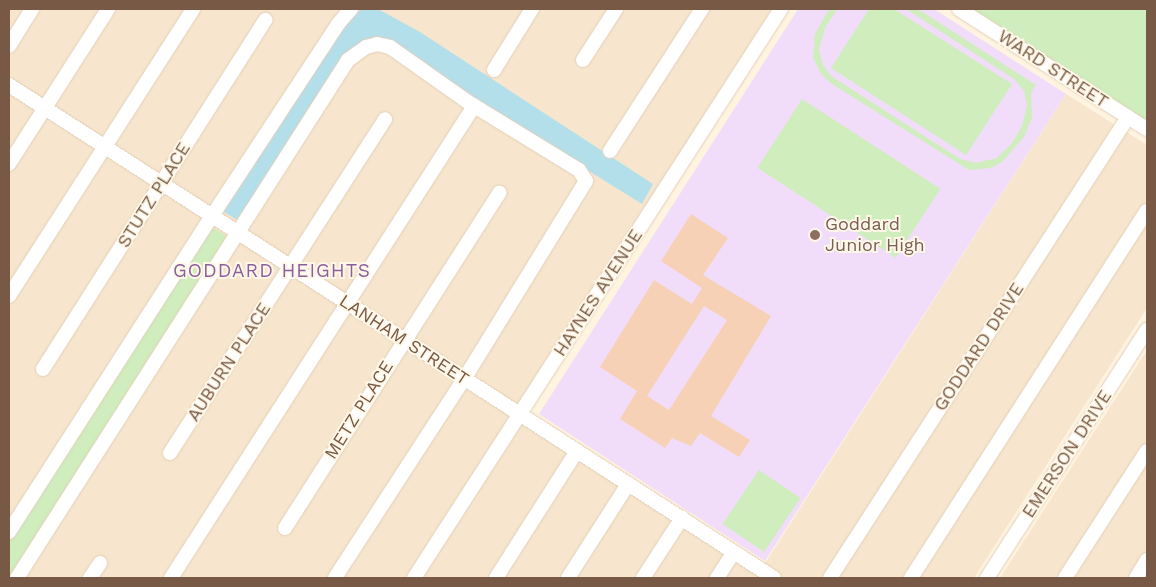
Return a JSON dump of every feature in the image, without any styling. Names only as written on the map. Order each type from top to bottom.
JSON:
[{"type":"street","points":[[9,46],[32,9]]},
{"type":"street","points":[[9,164],[108,9]]},
{"type":"street","points":[[9,296],[193,9]]},
{"type":"street","points":[[9,532],[212,216],[338,24],[351,9]]},
{"type":"street","points":[[494,70],[532,9]]},
{"type":"street","points":[[583,60],[616,9]]},
{"type":"street","points":[[610,151],[702,9]]},
{"type":"street","name":"HAYNES AVENUE","points":[[414,578],[782,9]]},
{"type":"street","name":"WARD STREET","points":[[959,9],[1147,129]]},
{"type":"street","name":"STUTZ PLACE","points":[[43,369],[265,20]]},
{"type":"street","points":[[17,578],[348,60],[366,46],[378,44],[390,47],[474,106],[579,170],[586,181],[464,379],[335,578]]},
{"type":"street","name":"LANHAM STREET","points":[[9,85],[774,578]]},
{"type":"street","points":[[171,578],[474,106]]},
{"type":"street","name":"GODDARD DRIVE","points":[[830,578],[1128,117]]},
{"type":"street","name":"AUBURN PLACE","points":[[170,453],[385,118]]},
{"type":"street","name":"METZ PLACE","points":[[285,528],[499,193]]},
{"type":"street","points":[[911,578],[1147,211]]},
{"type":"street","name":"EMERSON DRIVE","points":[[987,578],[1147,330]]},
{"type":"street","points":[[496,578],[577,451]]},
{"type":"street","points":[[1065,578],[1147,451]]},
{"type":"street","points":[[568,578],[628,484]]},
{"type":"street","points":[[643,578],[682,518]]},
{"type":"street","points":[[717,578],[734,552]]},
{"type":"street","points":[[1136,578],[1147,560]]},
{"type":"street","points":[[90,578],[100,563]]},
{"type":"shaded area","points":[[9,9],[782,9],[520,415],[760,571],[1066,94],[1147,145],[1147,308],[974,578],[9,578]]},
{"type":"shaded area","name":"Goddard Junior High","points":[[798,9],[934,9],[1066,94],[765,561],[539,414]]},
{"type":"shaded area","points":[[1147,350],[1147,578],[1000,578]]},
{"type":"green space","points":[[829,9],[837,9],[825,28],[819,50],[823,65],[831,76],[960,159],[976,163],[997,158],[1012,143],[1022,126],[1027,106],[1024,91],[1014,79],[906,9],[918,9],[1036,85],[1031,92],[1032,118],[1024,137],[1002,162],[991,168],[969,170],[832,84],[821,74],[813,57],[815,34]]},
{"type":"green space","points":[[869,9],[894,9],[1012,84],[966,155],[831,68]]},
{"type":"green space","points":[[959,9],[1147,9],[1147,129]]},
{"type":"green space","points":[[802,99],[940,189],[896,258],[757,168]]},
{"type":"green space","points":[[207,224],[234,241],[17,578],[9,578],[9,533]]},
{"type":"green space","points":[[759,470],[800,498],[764,552],[723,524]]},
{"type":"water","points":[[361,9],[378,9],[420,32],[653,184],[642,204],[489,109],[392,43],[362,44],[241,222],[217,208],[338,33]]},
{"type":"building","points":[[691,214],[728,238],[703,275],[771,316],[711,416],[750,440],[739,457],[700,433],[691,446],[672,438],[665,448],[620,419],[637,391],[600,367],[654,280],[692,304],[702,288],[661,261]],"holes":[[[704,306],[727,320],[669,410],[647,396]]]},
{"type":"place","name":"Goddard Junior High","points":[[815,235]]},
{"type":"district","name":"GODDARD HEIGHTS","points":[[272,271]]}]
